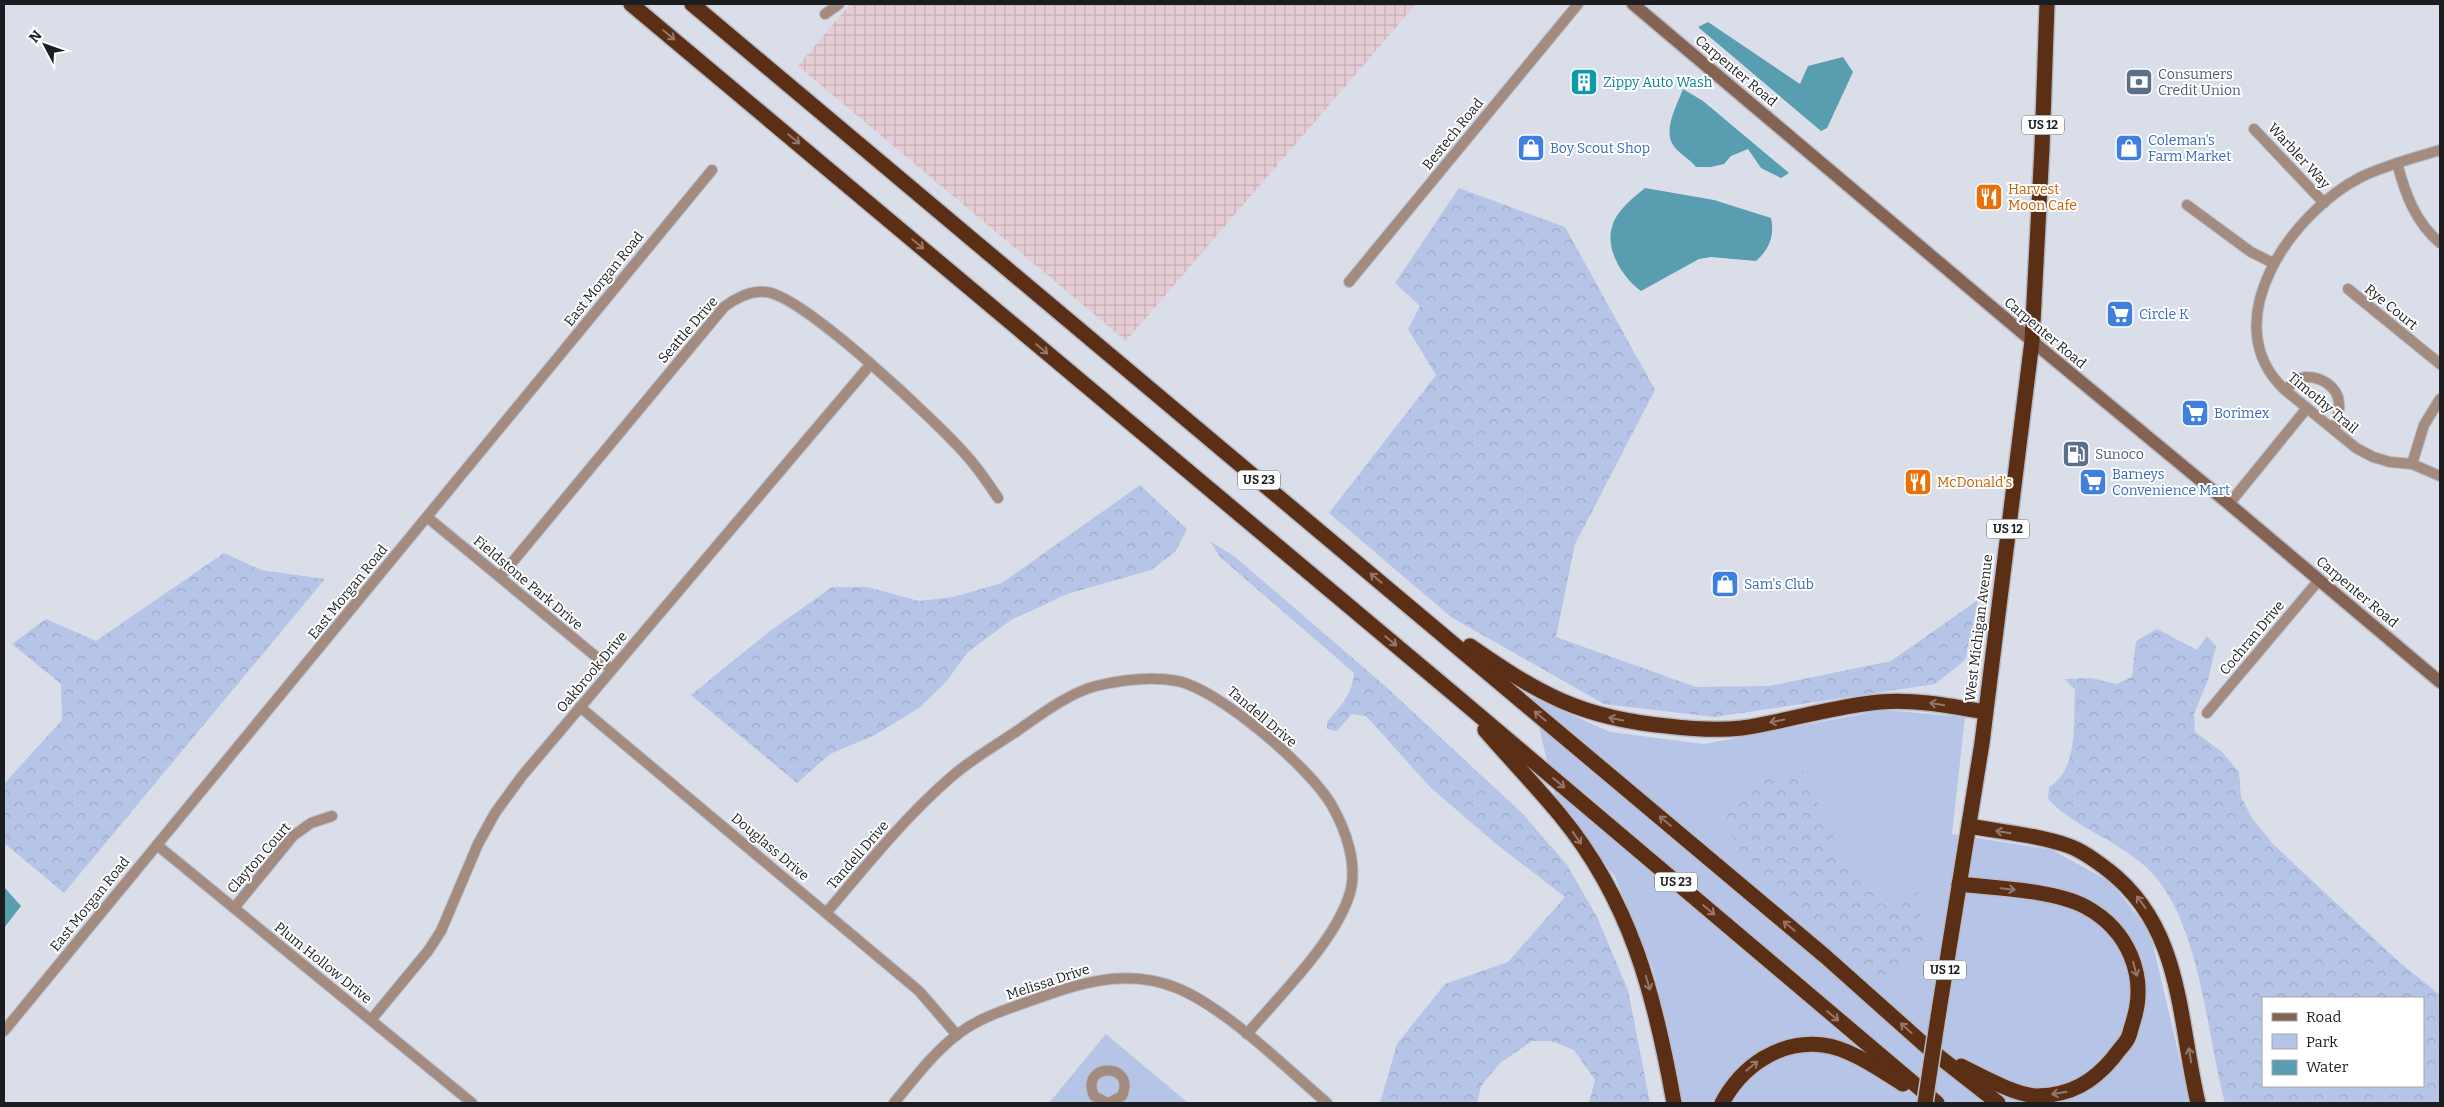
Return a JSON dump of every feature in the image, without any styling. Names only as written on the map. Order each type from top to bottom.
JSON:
[{"type":"highway","name":"US 23","points":[[631,4],[1455,694],[1936,1103]]},
{"type":"highway","name":"US 23","points":[[692,4],[1826,957],[1928,1048],[1998,1103]]},
{"type":"highway","name":"West Michigan Avenue","points":[[1925,1103],[1986,712],[2032,342],[2047,4]]},
{"type":"highway","points":[[1394,593],[1532,688],[1597,715],[1633,723],[1701,730],[1742,728],[1880,702],[1922,702],[1986,712]]},
{"type":"highway","points":[[1455,694],[1560,815],[1595,864],[1624,917],[1649,983],[1663,1039],[1674,1103]]},
{"type":"highway","points":[[1969,826],[2038,837],[2070,846],[2096,861],[2136,895],[2152,918],[2165,949],[2184,1017],[2198,1103]]},
{"type":"highway","points":[[1928,1048],[2001,1086],[2037,1096],[2075,1090],[2101,1073],[2128,1039],[2138,1007],[2136,967],[2125,943],[2107,920],[2085,906],[2068,899],[2017,890],[1959,884]]},
{"type":"highway","points":[[1722,1103],[1742,1074],[1758,1061],[1777,1051],[1799,1046],[1824,1045],[1856,1056],[1936,1103]]},
{"type":"main road","name":"Carpenter Road","points":[[1634,4],[2032,342],[2229,504],[2440,682]]},
{"type":"street","points":[[825,14],[839,4]]},
{"type":"street","name":"Bestech Road","points":[[1349,282],[1578,4]]},
{"type":"street","name":"Warbler Way","points":[[2254,129],[2324,203]]},
{"type":"street","name":"Timothy Trail","points":[[2440,150],[2397,163],[2360,178],[2324,203],[2310,217],[2273,264],[2262,290],[2256,315],[2258,343],[2264,362],[2277,382],[2285,390],[2356,448],[2373,457],[2390,462],[2412,464],[2440,476]]},
{"type":"street","points":[[2397,163],[2404,190],[2415,212],[2440,243]]},
{"type":"street","name":"East Morgan Road","points":[[4,1031],[712,170]]},
{"type":"street","points":[[2187,204],[2251,252],[2273,264]]},
{"type":"street","name":"Rye Court","points":[[2348,289],[2440,364]]},
{"type":"street","name":"Seattle Drive","points":[[500,577],[724,307],[735,299],[750,293],[766,292],[779,295],[805,310],[870,365],[948,436],[983,475],[998,498]]},
{"type":"street","name":"Oakbrook Drive","points":[[371,1020],[428,951],[441,931],[478,844],[495,814],[611,669],[870,365]]},
{"type":"street","points":[[2285,390],[2296,380],[2304,377],[2316,378],[2336,390],[2340,401],[2334,430]]},
{"type":"street","points":[[2412,464],[2424,425],[2440,399]]},
{"type":"street","points":[[2229,504],[2307,408]]},
{"type":"street","name":"Fieldstone Park Drive","points":[[427,517],[611,669]]},
{"type":"street","name":"Cochran Drive","points":[[2206,714],[2319,580]]},
{"type":"street","name":"Tandell Drive","points":[[827,912],[893,834],[950,777],[1048,709],[1094,687],[1143,678],[1179,681],[1219,698],[1257,728],[1300,767],[1330,802],[1346,833],[1352,864],[1350,895],[1333,928],[1316,953],[1246,1034]]},
{"type":"street","name":"Douglass Drive","points":[[580,707],[919,991],[957,1035]]},
{"type":"street","name":"Clayton Court","points":[[234,908],[293,836],[311,823],[332,816]]},
{"type":"street","name":"Plum Hollow Drive","points":[[157,844],[472,1103]]},
{"type":"street","name":"Melissa Drive","points":[[894,1103],[929,1060],[957,1035],[980,1019],[1066,988],[1096,980],[1131,978],[1177,988],[1209,1006],[1246,1034],[1327,1103]]},
{"type":"shaded area","points":[[850,4],[1416,4],[1126,341],[798,66]]},
{"type":"green space","points":[[1459,188],[1565,227],[1655,390],[1575,544],[1556,637],[1696,687],[1769,686],[1891,661],[1978,600],[1965,660],[1935,684],[1714,717],[1604,704],[1451,617],[1329,513],[1436,375],[1408,329],[1420,306],[1395,283]]},
{"type":"green space","points":[[1140,485],[1187,529],[1175,552],[1151,570],[1067,594],[1011,620],[968,652],[946,682],[919,708],[875,735],[830,754],[797,783],[691,695],[766,634],[832,587],[867,587],[919,601],[953,597],[1002,583]]},
{"type":"green space","points":[[1210,541],[1235,557],[1385,686],[1523,814],[1567,865],[1597,917],[1628,990],[1650,1103],[1589,1103],[1595,1080],[1574,1050],[1551,1041],[1532,1041],[1500,1063],[1481,1086],[1477,1103],[1380,1103],[1397,1044],[1445,984],[1508,962],[1565,897],[1495,843],[1431,788],[1366,716],[1352,714],[1337,731],[1327,729],[1327,722],[1341,705],[1351,687],[1354,673],[1220,557]]},
{"type":"green space","points":[[224,553],[261,570],[325,579],[64,893],[4,843],[4,784],[62,720],[61,684],[12,644],[46,619],[96,641]]},
{"type":"green space","points":[[2157,629],[2197,650],[2207,636],[2216,646],[2208,680],[2194,714],[2195,732],[2222,752],[2239,772],[2241,797],[2252,818],[2273,844],[2399,962],[2440,995],[2440,1103],[2225,1103],[2199,979],[2190,947],[2179,917],[2165,890],[2136,858],[2071,818],[2048,799],[2049,787],[2059,779],[2070,757],[2074,730],[2075,690],[2065,679],[2092,678],[2116,684],[2132,677],[2136,641]]},
{"type":"green space","points":[[1532,697],[1610,732],[1704,744],[1884,710],[1965,717],[1952,834],[2052,850],[2111,882],[2150,932],[2190,1103],[1683,1103],[1653,969],[1615,877],[1556,799]]},
{"type":"green space","points":[[1802,769],[1841,853],[1883,905],[1919,892],[1924,955],[1880,977],[1741,865],[1726,813],[1749,784]]},
{"type":"green space","points":[[1106,1034],[1188,1103],[1049,1103]]},
{"type":"water","points":[[1708,22],[1800,84],[1808,66],[1843,57],[1853,72],[1827,128],[1821,131],[1698,27]]},
{"type":"water","points":[[1683,89],[1703,101],[1789,173],[1781,178],[1761,168],[1748,149],[1731,156],[1724,164],[1711,167],[1696,167],[1675,148],[1670,139],[1670,124]]},
{"type":"water","points":[[1645,188],[1714,200],[1771,218],[1772,230],[1768,247],[1756,261],[1711,257],[1699,259],[1641,291],[1628,279],[1617,263],[1613,254],[1610,236],[1617,216]]},
{"type":"water","points":[[4,887],[21,906],[4,928]]},
{"type":"place","name":"Zippy Auto Wash","points":[[1584,82]]},
{"type":"place","name":"Consumers Credit Union","points":[[2139,82]]},
{"type":"place","name":"Boy Scout Shop","points":[[1531,148]]},
{"type":"place","name":"Coleman's Farm Market","points":[[2129,148]]},
{"type":"place","name":"Harvest Moon Cafe","points":[[1989,197]]},
{"type":"place","name":"Circle K","points":[[2120,314]]},
{"type":"place","name":"Borimex","points":[[2195,413]]},
{"type":"place","name":"Sunoco","points":[[2076,454]]},
{"type":"place","name":"McDonald's","points":[[1918,482]]},
{"type":"place","name":"Barneys Convenience Mart","points":[[2093,482]]},
{"type":"place","name":"Sam's Club","points":[[1725,584]]}]
